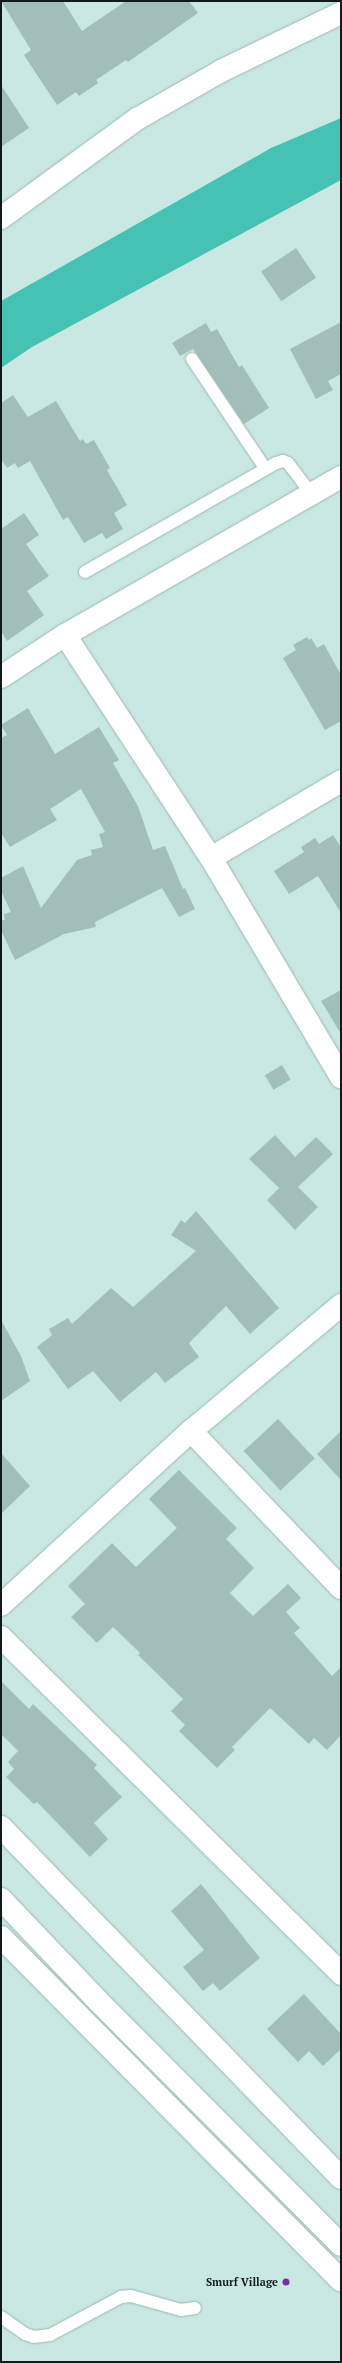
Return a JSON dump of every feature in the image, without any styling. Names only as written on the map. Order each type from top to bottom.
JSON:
[{"type":"street","points":[[1,218],[137,119],[221,71],[341,13]]},
{"type":"street","points":[[1,677],[65,635],[341,477]]},
{"type":"street","points":[[65,635],[211,858],[341,1077]]},
{"type":"street","points":[[211,858],[341,780]]},
{"type":"street","points":[[1,1605],[191,1431],[341,1305]]},
{"type":"street","points":[[191,1431],[341,1588]]},
{"type":"street","points":[[1,1637],[341,1974]]},
{"type":"street","points":[[1,1828],[341,2178]]},
{"type":"street","points":[[1,1899],[98,2001],[341,2245]]},
{"type":"street","points":[[1,1937],[341,2280]]},
{"type":"lane","points":[[192,359],[265,468]]},
{"type":"lane","points":[[85,572],[276,463],[285,462],[311,494]]},
{"type":"lane","points":[[1,2317],[24,2334],[34,2337],[50,2336],[121,2297],[132,2296],[181,2310],[195,2308]]},
{"type":"shaded area","points":[[341,118],[341,180],[32,347],[1,368],[1,301],[271,148]]},
{"type":"building","points":[[1,1],[63,1],[82,31],[126,1],[189,1],[198,13],[128,62],[126,60],[96,80],[98,83],[79,96],[76,92],[57,105],[24,55],[31,50]]},
{"type":"building","points":[[1,85],[29,128],[1,147]]},
{"type":"building","points":[[296,248],[316,278],[281,301],[261,271]]},
{"type":"building","points":[[341,322],[341,374],[328,381],[333,390],[316,399],[290,349]]},
{"type":"building","points":[[206,323],[211,332],[217,329],[239,367],[242,365],[269,408],[244,424],[193,349],[180,356],[172,343]]},
{"type":"building","points":[[13,395],[28,417],[56,401],[80,441],[83,439],[86,444],[94,440],[110,468],[107,470],[127,505],[114,513],[123,529],[106,539],[102,533],[84,543],[68,517],[63,520],[30,461],[18,468],[15,463],[7,468],[1,459],[1,403]]},
{"type":"building","points":[[24,513],[39,535],[26,544],[49,576],[27,591],[44,615],[7,641],[1,631],[1,529]]},
{"type":"building","points":[[307,637],[309,640],[311,638],[317,648],[324,644],[341,675],[341,721],[325,730],[283,658],[296,650],[293,645]]},
{"type":"building","points":[[28,708],[55,754],[99,727],[119,760],[113,763],[138,806],[153,850],[165,846],[183,889],[185,888],[195,909],[179,917],[162,888],[95,922],[96,927],[64,934],[15,960],[1,930],[1,920],[5,920],[4,914],[11,912],[1,891],[1,878],[23,866],[41,908],[77,860],[92,855],[91,850],[103,847],[99,834],[105,832],[81,789],[50,809],[57,820],[10,847],[1,833],[1,738],[7,735],[1,725]]},
{"type":"building","points":[[333,835],[341,847],[341,913],[318,876],[289,894],[274,871],[304,852],[301,847],[315,838],[319,844]]},
{"type":"building","points":[[341,990],[341,1034],[321,1001]]},
{"type":"building","points":[[282,1065],[291,1080],[274,1090],[265,1075]]},
{"type":"building","points":[[275,1135],[295,1157],[316,1137],[333,1154],[298,1187],[318,1207],[295,1230],[267,1200],[279,1188],[249,1159]]},
{"type":"building","points":[[196,1211],[279,1308],[250,1334],[226,1306],[189,1343],[199,1357],[165,1383],[156,1372],[120,1402],[93,1371],[68,1389],[37,1347],[52,1335],[49,1329],[68,1318],[72,1324],[111,1288],[133,1307],[196,1251],[171,1235],[181,1220],[185,1223]]},
{"type":"building","points":[[1,1320],[21,1356],[30,1381],[1,1401]]},
{"type":"building","points":[[278,1419],[315,1458],[280,1491],[244,1451]]},
{"type":"building","points":[[341,1431],[341,1480],[317,1454]]},
{"type":"building","points":[[1,1453],[30,1486],[1,1514]]},
{"type":"building","points":[[179,1470],[237,1528],[226,1539],[254,1568],[230,1593],[253,1616],[288,1584],[301,1598],[286,1612],[300,1628],[294,1633],[332,1676],[341,1667],[341,1735],[327,1750],[314,1738],[309,1744],[270,1708],[232,1747],[235,1750],[217,1768],[179,1731],[185,1725],[171,1711],[183,1699],[138,1655],[140,1653],[113,1627],[97,1643],[71,1617],[85,1604],[68,1586],[112,1543],[136,1567],[177,1528],[149,1499]]},
{"type":"building","points":[[1,1681],[29,1709],[33,1704],[97,1765],[94,1768],[122,1797],[94,1823],[108,1839],[90,1857],[37,1802],[34,1804],[6,1777],[14,1769],[8,1762],[18,1751],[1,1734]]},
{"type":"building","points":[[201,1884],[260,1958],[220,1991],[213,1983],[203,1991],[183,1967],[204,1950],[171,1911]]},
{"type":"building","points":[[304,1994],[341,2034],[341,2049],[323,2066],[309,2051],[298,2062],[267,2029]]},
{"type":"place","name":"Smurf Village","points":[[286,2282]]}]
